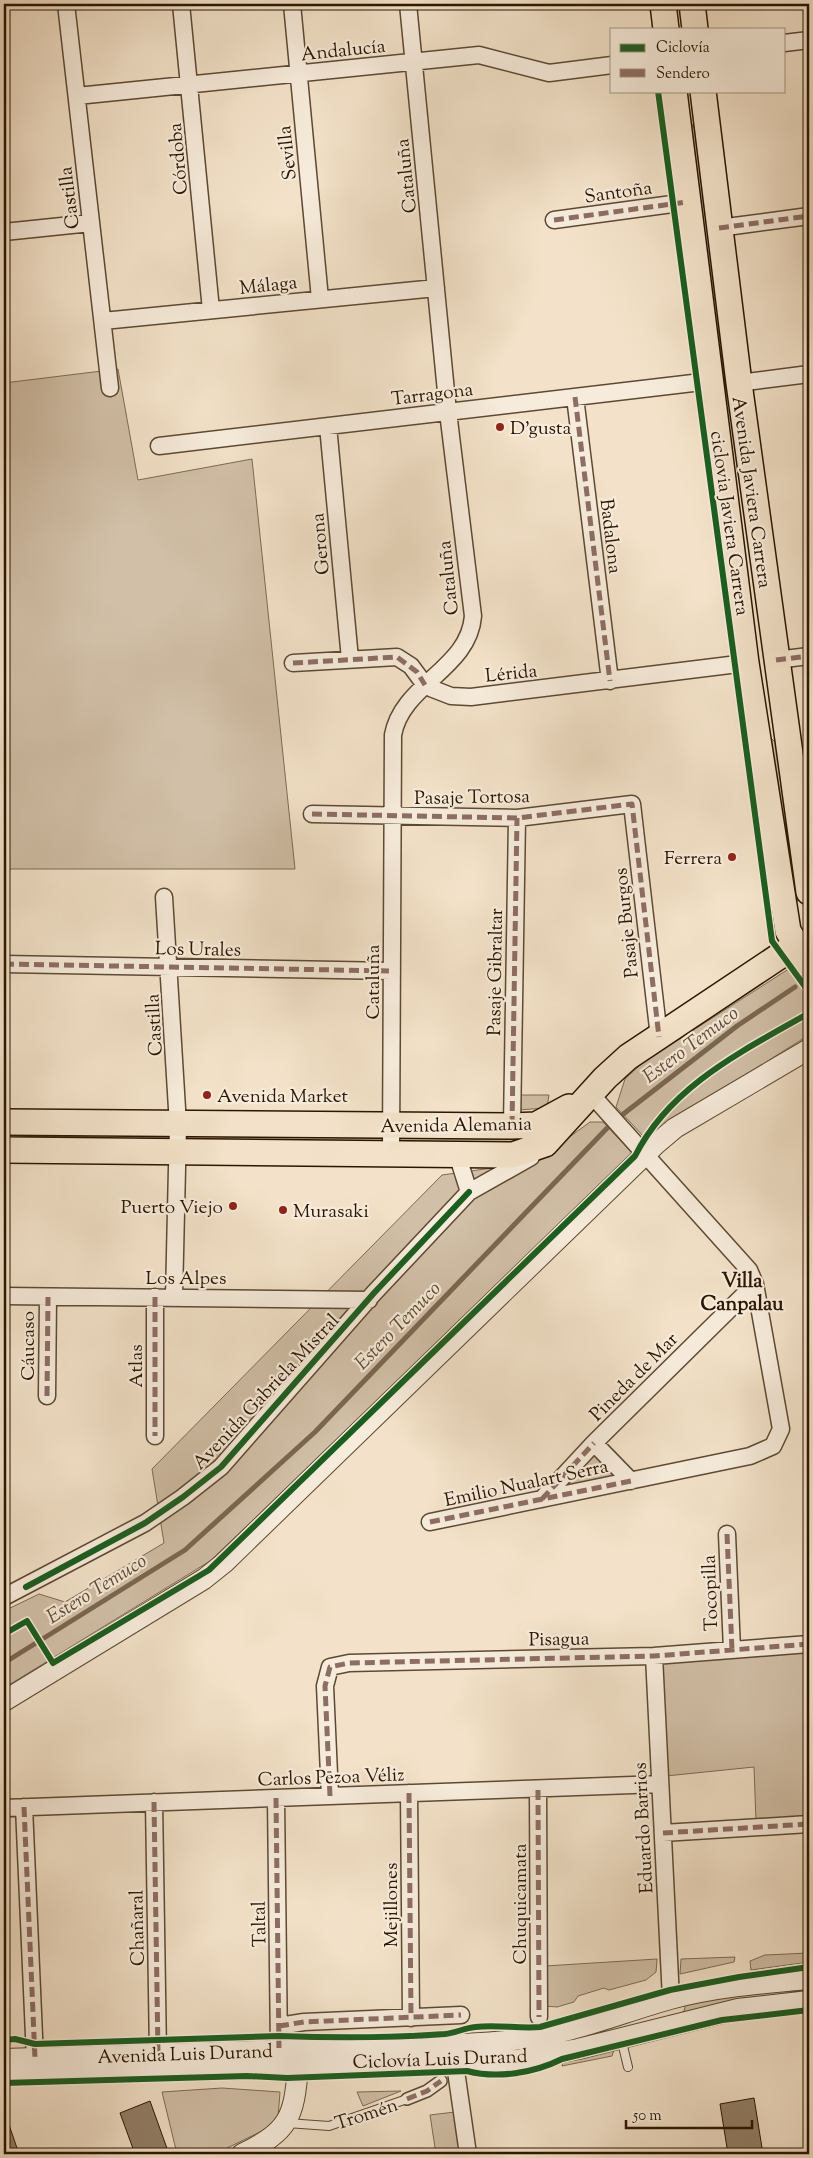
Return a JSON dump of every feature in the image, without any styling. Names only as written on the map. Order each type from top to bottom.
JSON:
[{"type":"main road","points":[[663,4],[666,28]]},
{"type":"main road","points":[[692,4],[695,28]]},
{"type":"main road","name":"Avenida Javiera Carrera","points":[[674,92],[746,663],[788,931],[803,955]]},
{"type":"main road","name":"Avenida Javiera Carrera","points":[[703,92],[739,383],[809,892]]},
{"type":"main road","points":[[705,344],[721,365],[739,383],[724,396],[714,416]]},
{"type":"main road","points":[[746,663],[766,674],[780,687]]},
{"type":"main road","points":[[596,1100],[628,1058],[659,1037],[803,955]]},
{"type":"main road","name":"Avenida Alemania","points":[[4,1122],[178,1125],[512,1126],[536,1125],[596,1100]]},
{"type":"main road","name":"Avenida Alemania","points":[[4,1150],[512,1154],[545,1144],[596,1100]]},
{"type":"street","name":"Castilla","points":[[66,4],[110,388]]},
{"type":"street","name":"Córdoba","points":[[181,4],[212,310]]},
{"type":"street","name":"Sevilla","points":[[292,4],[320,299]]},
{"type":"street","name":"Cataluña","points":[[391,1153],[395,725],[403,709],[461,650],[472,626],[472,611],[448,412],[408,4]]},
{"type":"street","points":[[786,43],[809,40]]},
{"type":"street","name":"Andalucía","points":[[77,96],[479,55],[549,73],[610,65]]},
{"type":"street","name":"Santoña","points":[[554,220],[687,202]]},
{"type":"street","points":[[720,228],[809,216]]},
{"type":"street","points":[[4,232],[91,223]]},
{"type":"street","name":"Málaga","points":[[103,321],[436,288]]},
{"type":"street","points":[[739,383],[809,374]]},
{"type":"street","name":"Tarragona","points":[[158,446],[710,381]]},
{"type":"street","name":"Badalona","points":[[575,396],[610,681]]},
{"type":"street","name":"Gerona","points":[[328,426],[350,659]]},
{"type":"street","points":[[776,660],[809,656]]},
{"type":"street","name":"Lérida","points":[[293,663],[397,657],[417,672],[425,685],[451,696],[471,697],[746,663]]},
{"type":"street","name":"Pasaje Tortosa","points":[[312,814],[517,818],[632,804]]},
{"type":"street","name":"Pasaje Burgos","points":[[632,804],[659,1037]]},
{"type":"street","name":"Pasaje Gibraltar","points":[[512,1126],[517,818]]},
{"type":"street","name":"Castilla","points":[[164,897],[170,968],[178,1125],[177,1151]]},
{"type":"street","name":"Los Urales","points":[[4,964],[392,970]]},
{"type":"street","points":[[4,1701],[204,1579],[641,1148],[809,1049]]},
{"type":"street","name":"Emilio Nualart Serra","points":[[430,1522],[750,1456],[773,1446],[781,1429],[755,1284],[749,1270],[596,1100]]},
{"type":"street","name":"Avenida Gabriela Mistral","points":[[4,1597],[145,1523],[183,1497],[221,1467],[369,1300],[469,1192],[534,1155],[545,1144]]},
{"type":"street","points":[[174,1297],[177,1151]]},
{"type":"street","points":[[457,1154],[469,1192]]},
{"type":"street","name":"Pineda de Mar","points":[[542,1499],[594,1443],[755,1284]]},
{"type":"street","name":"Los Alpes","points":[[4,1296],[369,1300]]},
{"type":"street","name":"Cáucaso","points":[[47,1396],[48,1297]]},
{"type":"street","name":"Atlas","points":[[155,1297],[156,1436]]},
{"type":"street","name":"Emilio Nualart Serra","points":[[594,1443],[631,1481]]},
{"type":"street","name":"Tocopilla","points":[[727,1534],[732,1650]]},
{"type":"street","name":"Pisagua","points":[[330,1796],[325,1686],[330,1666],[349,1663],[654,1656],[809,1644]]},
{"type":"street","name":"Eduardo Barrios","points":[[654,1656],[671,1999]]},
{"type":"street","name":"Carlos Pezoa Véliz","points":[[4,1808],[538,1790],[660,1784]]},
{"type":"street","name":"Chuquicamata","points":[[538,1790],[540,2017]]},
{"type":"street","name":"Mejillones","points":[[409,1793],[411,2018]]},
{"type":"street","name":"Taltal","points":[[276,1798],[279,2026],[288,2061]]},
{"type":"street","name":"Chañaral","points":[[154,1802],[158,2053]]},
{"type":"street","points":[[24,1807],[36,2058]]},
{"type":"street","points":[[663,1833],[809,1824]]},
{"type":"street","name":"Avenida Luis Durand","points":[[4,2075],[288,2061],[540,2036],[596,2023],[671,1999],[733,1987],[809,1979]]},
{"type":"street","points":[[641,2033],[646,2028],[666,2019],[670,2014],[671,1999]]},
{"type":"street","name":"Avenida Luis Durand","points":[[4,2059],[158,2053],[288,2061],[456,2064],[518,2060],[621,2038],[738,2009],[809,2001]]},
{"type":"street","points":[[279,2026],[304,2022],[461,2015]]},
{"type":"street","points":[[596,2023],[613,2030],[621,2038]]},
{"type":"street","points":[[448,2045],[456,2064],[468,2154]]},
{"type":"street","points":[[242,2154],[272,2138],[287,2123],[295,2102],[288,2061]]},
{"type":"street","name":"Tromén","points":[[407,2100],[427,2091],[441,2081]]},
{"type":"lane","points":[[621,2038],[628,2067]]},
{"type":"lane","name":"Tromén","points":[[287,2123],[329,2126],[407,2100]]},
{"type":"shaded area","points":[[685,112],[698,135],[716,301],[703,282]]},
{"type":"shaded area","points":[[118,369],[138,480],[252,459],[295,869],[4,869],[4,383]]},
{"type":"shaded area","points":[[766,733],[779,746],[801,899],[791,905]]},
{"type":"shaded area","points":[[798,963],[809,979],[809,1035],[645,1138],[616,1107],[625,1079],[642,1063]]},
{"type":"shaded area","points":[[518,1095],[549,1095],[547,1108],[518,1110]]},
{"type":"shaded area","points":[[590,1122],[603,1122],[635,1156],[210,1561],[4,1688],[4,1611],[39,1594],[65,1602],[164,1543],[152,1469],[442,1175],[535,1162]]},
{"type":"shaded area","points":[[4,1127],[382,1130],[382,1141],[4,1139]]},
{"type":"shaded area","points":[[398,1132],[531,1137],[505,1144],[398,1144]]},
{"type":"shaded area","points":[[592,1453],[616,1476],[555,1488]]},
{"type":"shaded area","points":[[809,1650],[809,1818],[756,1821],[754,1767],[666,1776],[660,1661]]},
{"type":"shaded area","points":[[809,1953],[809,1962],[751,1970],[750,1961],[765,1955]]},
{"type":"shaded area","points":[[735,1957],[734,1962],[680,1974],[681,1959]]},
{"type":"shaded area","points":[[657,1959],[656,1972],[646,1980],[609,1990],[604,1988],[578,1996],[574,2002],[557,2007],[545,2006],[545,1966]]},
{"type":"shaded area","points":[[809,1985],[809,1994],[678,2015],[684,2011],[686,2003]]},
{"type":"shaded area","points":[[614,2050],[612,2056],[562,2066],[563,2062]]},
{"type":"shaded area","points":[[222,2088],[280,2092],[278,2118],[268,2128],[215,2154],[177,2154],[162,2092]]},
{"type":"shaded area","points":[[401,2091],[363,2106],[357,2092]]},
{"type":"shaded area","points":[[455,2112],[461,2154],[436,2154],[430,2115]]},
{"type":"building","points":[[754,2098],[763,2154],[728,2154],[720,2104]]},
{"type":"building","points":[[150,2101],[169,2154],[135,2154],[120,2113]]},
{"type":"building","points":[[6,2116],[19,2154],[4,2154],[4,2117]]},
{"type":"waterway","name":"Estero Temuco","points":[[4,1663],[185,1550],[315,1432],[613,1122],[737,1026],[795,987]]},
{"type":"marked path","points":[[554,220],[687,202]]},
{"type":"marked path","points":[[719,228],[809,216]]},
{"type":"marked path","points":[[575,397],[610,681]]},
{"type":"marked path","points":[[776,660],[809,656]]},
{"type":"marked path","points":[[293,663],[397,657],[417,672],[425,685]]},
{"type":"marked path","points":[[312,814],[517,818],[632,804],[659,1037]]},
{"type":"marked path","points":[[512,1126],[517,818]]},
{"type":"marked path","points":[[4,964],[392,971]]},
{"type":"marked path","points":[[47,1396],[48,1297]]},
{"type":"marked path","points":[[155,1297],[155,1436]]},
{"type":"marked path","points":[[542,1499],[594,1443]]},
{"type":"marked path","points":[[430,1522],[631,1481]]},
{"type":"marked path","points":[[727,1534],[732,1650]]},
{"type":"marked path","points":[[330,1796],[325,1686],[330,1667],[349,1663],[654,1656],[809,1644]]},
{"type":"marked path","points":[[538,1790],[539,2017]]},
{"type":"marked path","points":[[409,1793],[411,2018]]},
{"type":"marked path","points":[[276,1798],[279,2050]]},
{"type":"marked path","points":[[154,1802],[158,2053]]},
{"type":"marked path","points":[[24,1807],[35,2059]]},
{"type":"marked path","points":[[663,1833],[809,1824]]},
{"type":"marked path","points":[[279,2026],[304,2022],[461,2015]]},
{"type":"marked path","points":[[407,2099],[427,2091],[441,2081]]},
{"type":"cycle path","name":"ciclovia Javiera Carrera","points":[[658,92],[772,941],[809,992]]},
{"type":"cycle path","points":[[4,1634],[27,1621],[53,1663],[209,1570],[635,1156],[650,1131],[668,1109],[688,1090],[734,1056],[809,1013]]},
{"type":"cycle path","points":[[26,1587],[145,1523],[183,1497],[221,1467],[374,1293],[469,1192]]},
{"type":"cycle path","points":[[4,2040],[15,2039],[35,2044],[279,2036],[383,2037],[445,2034],[483,2026],[540,2027],[670,1990],[739,1977],[809,1967]]},
{"type":"cycle path","name":"Ciclovía Luis Durand","points":[[4,2083],[247,2076],[287,2078],[467,2071],[491,2074],[515,2073],[540,2068],[562,2059],[722,2020],[809,2010]]},
{"type":"place","name":"D'gusta","points":[[500,427]]},
{"type":"place","name":"Ferrera","points":[[732,857]]},
{"type":"place","name":"Avenida Market","points":[[207,1095]]},
{"type":"place","name":"Puerto Viejo","points":[[233,1206]]},
{"type":"place","name":"Murasaki","points":[[283,1210]]},
{"type":"district","name":"Villa Canpalau","points":[[742,1292]]}]
